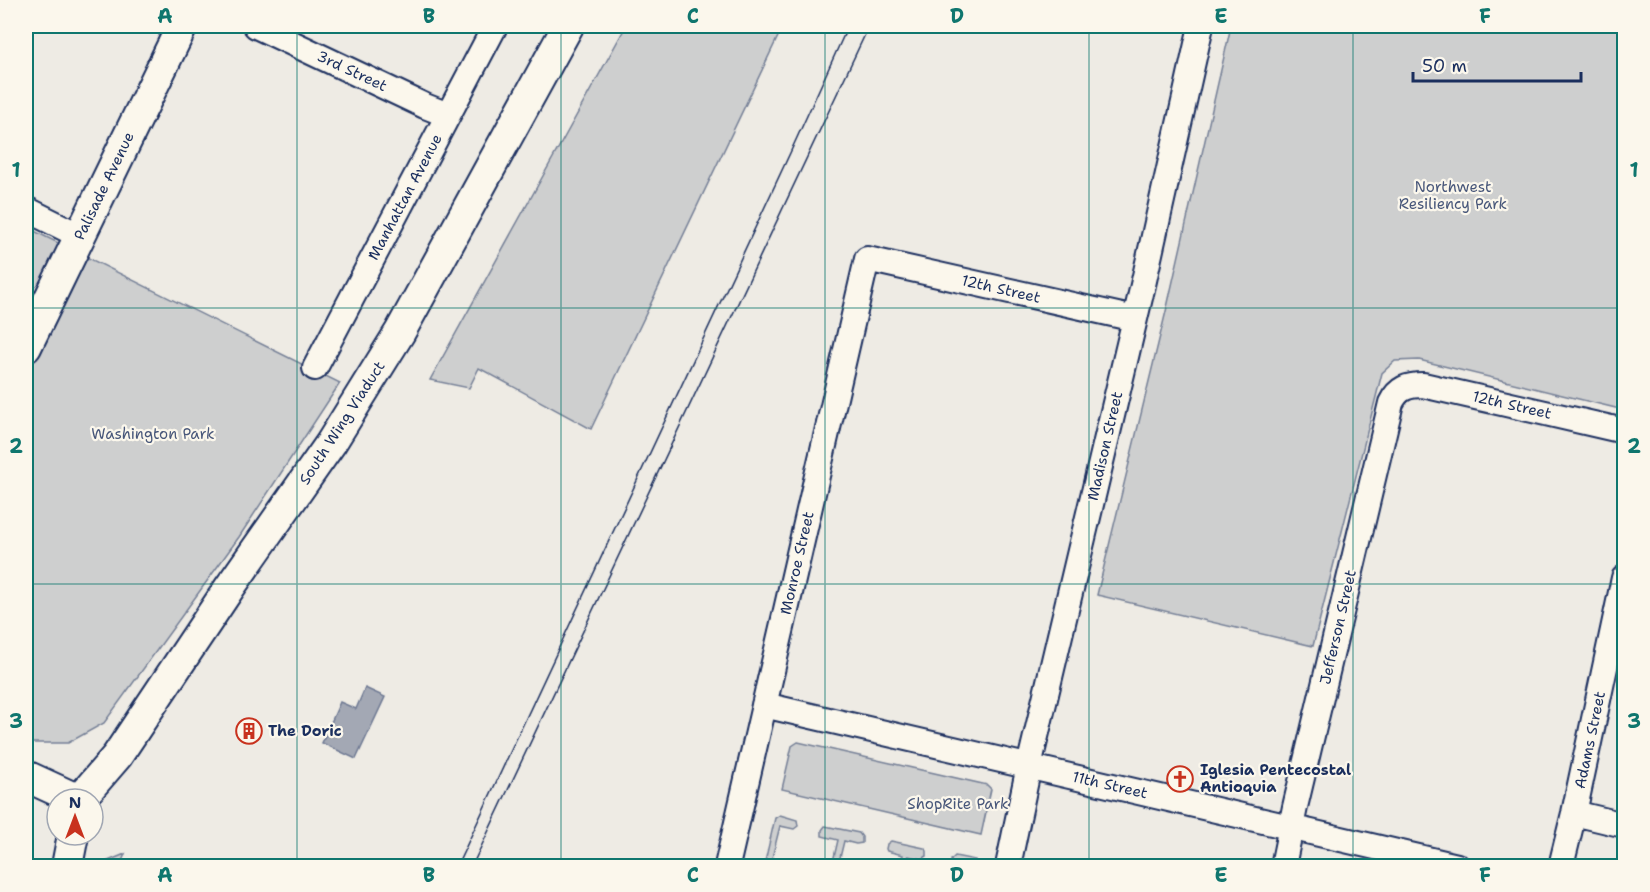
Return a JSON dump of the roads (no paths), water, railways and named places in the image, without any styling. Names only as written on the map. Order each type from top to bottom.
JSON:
[{"type":"main road","name":"Palisade Avenue","points":[[26,347],[182,26]]},
{"type":"main road","name":"South Wing Viaduct","points":[[89,787],[117,756],[230,587],[332,443],[400,332],[568,26]]},
{"type":"main road","points":[[26,776],[51,787]]},
{"type":"main road","points":[[68,867],[71,847]]},
{"type":"street","name":"3rd Street","points":[[256,26],[448,115]]},
{"type":"street","name":"Manhattan Avenue","points":[[315,369],[495,26]]},
{"type":"street","name":"Madison Street","points":[[1008,867],[1029,766],[1135,319],[1201,26]]},
{"type":"street","points":[[26,209],[80,236]]},
{"type":"street","name":"12th Street","points":[[867,259],[1135,319]]},
{"type":"street","name":"Monroe Street","points":[[727,867],[867,259]]},
{"type":"street","name":"12th Street","points":[[1401,389],[1410,385],[1424,385],[1624,431]]},
{"type":"street","name":"Jefferson Street","points":[[1283,867],[1392,404],[1395,395],[1401,389]]},
{"type":"street","name":"Adams Street","points":[[1561,867],[1624,578]]},
{"type":"street","name":"11th Street","points":[[764,705],[1457,867]]},
{"type":"street","points":[[1574,813],[1624,825]]},
{"type":"tram line","points":[[457,866],[848,26]]},
{"type":"tram line","points":[[472,866],[869,26]]},
{"type":"place","name":"The Doric","points":[[249,731]]},
{"type":"place","name":"Iglesia Pentecostal Antioquia","points":[[1180,779]]},
{"type":"park label","name":"Northwest Resiliency Park","points":[[1453,196]]},
{"type":"park label","name":"Washington Park","points":[[153,434]]},
{"type":"park label","name":"ShopRite Park","points":[[958,804]]}]
